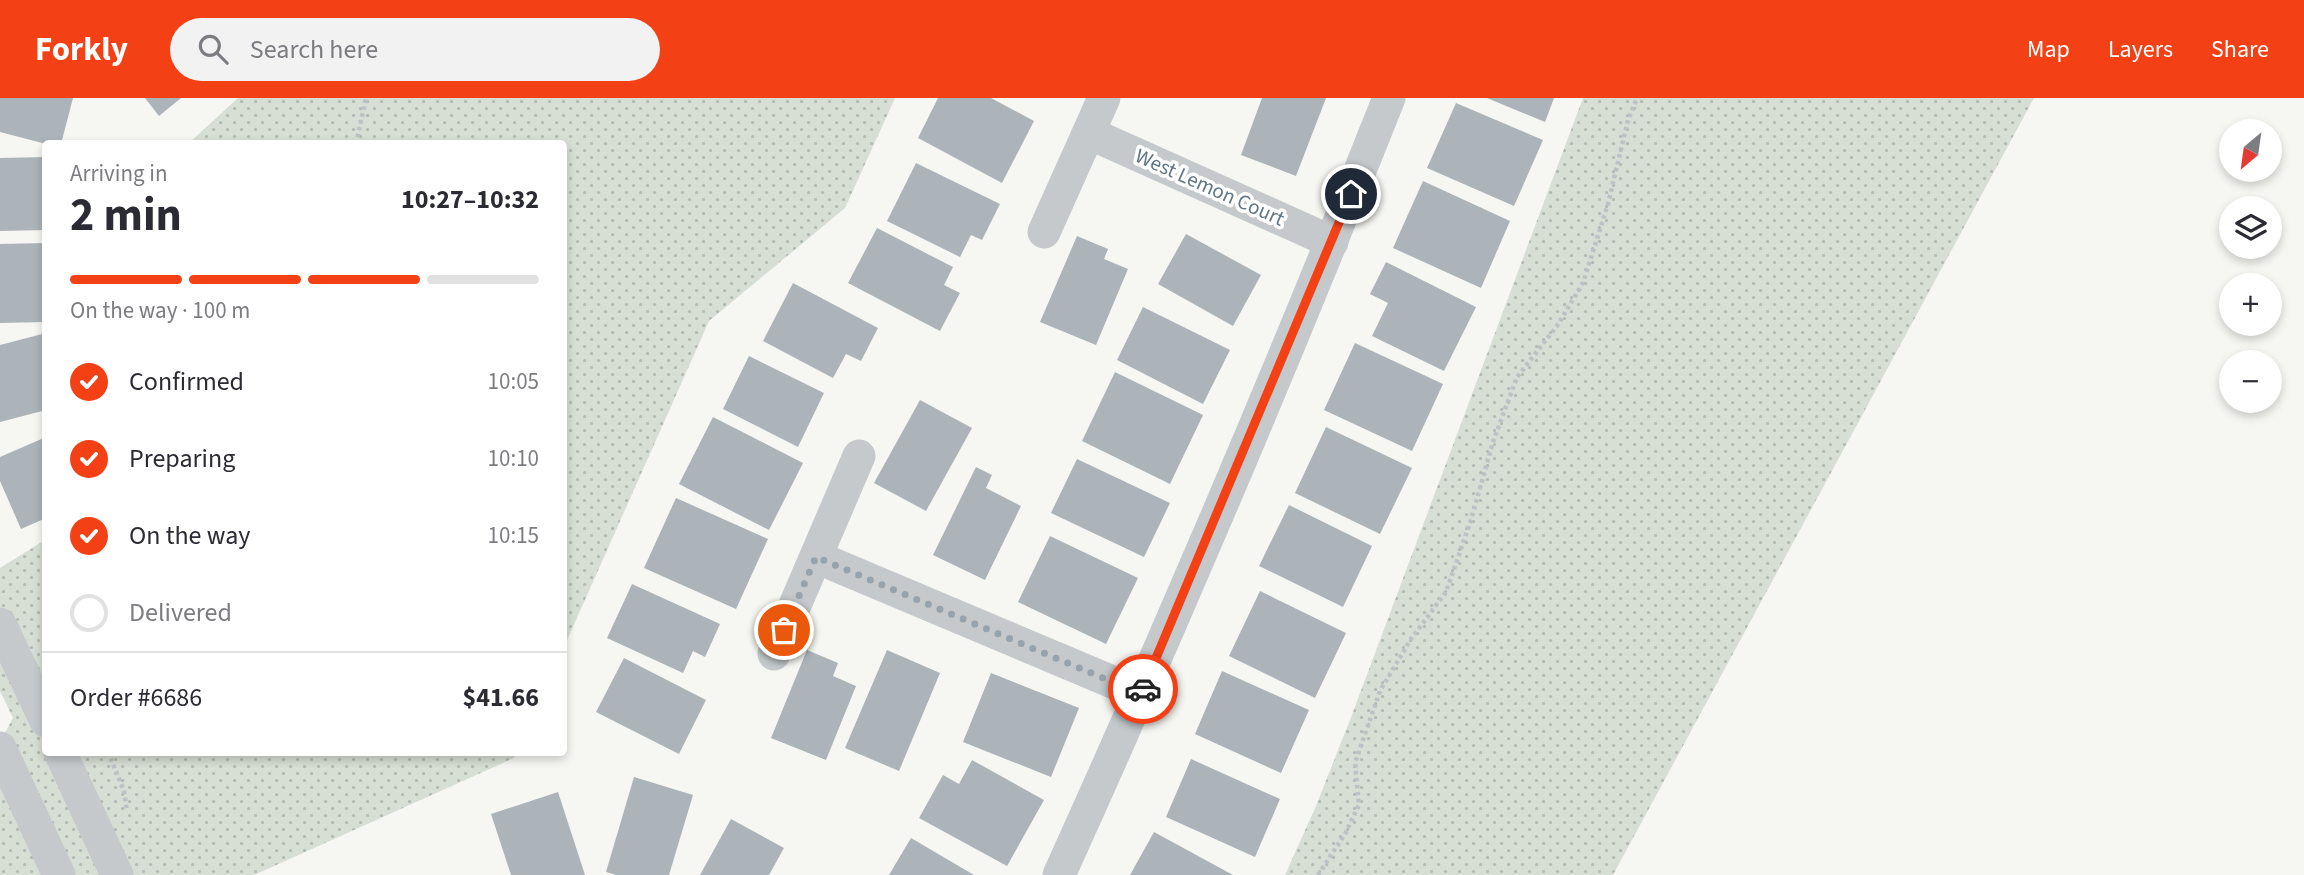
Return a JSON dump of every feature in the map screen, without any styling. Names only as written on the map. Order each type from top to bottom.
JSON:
[{"type":"street","points":[[1044,232],[1104,98]]},
{"type":"street","points":[[1059,875],[1141,694],[1332,242],[1389,98]]},
{"type":"street","name":"West Lemon Court","points":[[1089,133],[1332,242]]},
{"type":"street","points":[[774,654],[859,456]]},
{"type":"street","points":[[816,557],[1141,694]]},
{"type":"street","points":[[0,624],[42,713]]},
{"type":"street","points":[[0,748],[59,875]]},
{"type":"street","points":[[62,756],[117,875]]},
{"type":"path","points":[[357,140],[366,98]]},
{"type":"path","points":[[1318,875],[1345,834],[1359,805],[1355,763],[1380,691],[1411,639],[1446,592],[1471,520],[1493,442],[1517,377],[1557,326],[1583,283],[1637,98]]},
{"type":"path","points":[[110,756],[124,791],[127,813],[121,817]]},
{"type":"shaded area","points":[[238,98],[895,98],[845,208],[709,321],[567,640],[567,140],[192,140]]},
{"type":"shaded area","points":[[1583,98],[2034,98],[1613,875],[1285,875],[1350,720]]},
{"type":"shaded area","points":[[42,542],[42,756],[515,756],[254,875],[0,875],[0,742],[13,718],[0,691],[0,568]]},
{"type":"building","points":[[0,98],[73,98],[62,140],[42,140],[42,143],[0,132]]},
{"type":"building","points":[[145,98],[181,98],[159,116]]},
{"type":"building","points":[[938,98],[991,98],[1034,121],[1002,183],[918,138]]},
{"type":"building","points":[[1262,98],[1326,98],[1296,176],[1241,155]]},
{"type":"building","points":[[1487,98],[1554,98],[1545,122]]},
{"type":"building","points":[[1456,103],[1543,140],[1514,206],[1427,168]]},
{"type":"building","points":[[42,157],[42,230],[0,231],[0,158]]},
{"type":"building","points":[[916,163],[1000,204],[982,240],[971,235],[960,257],[887,221]]},
{"type":"building","points":[[1423,181],[1510,221],[1481,288],[1393,248]]},
{"type":"building","points":[[877,228],[953,267],[944,285],[960,293],[940,331],[848,283]]},
{"type":"building","points":[[1186,234],[1261,275],[1233,326],[1158,284]]},
{"type":"building","points":[[1077,236],[1108,249],[1104,259],[1128,269],[1096,345],[1040,322]]},
{"type":"building","points":[[42,243],[42,322],[0,323],[0,244]]},
{"type":"building","points":[[1386,262],[1476,307],[1444,371],[1372,336],[1388,303],[1370,294]]},
{"type":"building","points":[[793,283],[878,328],[861,361],[846,354],[833,378],[763,341]]},
{"type":"building","points":[[1143,307],[1230,350],[1203,404],[1117,360]]},
{"type":"building","points":[[42,334],[42,411],[0,422],[0,345]]},
{"type":"building","points":[[1355,343],[1443,384],[1412,451],[1324,410]]},
{"type":"building","points":[[749,356],[824,393],[798,447],[723,409]]},
{"type":"building","points":[[1115,372],[1203,415],[1170,484],[1082,441]]},
{"type":"building","points":[[920,400],[972,428],[926,511],[874,483]]},
{"type":"building","points":[[713,417],[803,463],[769,530],[679,484]]},
{"type":"building","points":[[1326,427],[1412,468],[1380,534],[1295,493]]},
{"type":"building","points":[[42,439],[42,520],[21,529],[0,481],[0,457]]},
{"type":"building","points":[[1077,459],[1170,503],[1144,557],[1051,513]]},
{"type":"building","points":[[976,467],[992,475],[986,488],[1021,506],[985,580],[933,555]]},
{"type":"building","points":[[676,498],[768,539],[736,609],[644,568]]},
{"type":"building","points":[[1289,505],[1372,546],[1343,607],[1259,566]]},
{"type":"building","points":[[1050,536],[1138,578],[1106,644],[1018,602]]},
{"type":"building","points":[[632,584],[720,624],[705,657],[693,651],[683,673],[607,638]]},
{"type":"building","points":[[1260,591],[1346,633],[1315,698],[1229,656]]},
{"type":"building","points":[[807,650],[838,663],[833,676],[856,686],[826,760],[771,738]]},
{"type":"building","points":[[887,650],[940,673],[899,771],[845,748]]},
{"type":"building","points":[[624,658],[706,700],[679,754],[596,712]]},
{"type":"building","points":[[1222,671],[1309,710],[1281,773],[1195,734]]},
{"type":"building","points":[[991,673],[1079,708],[1051,777],[963,742]]},
{"type":"building","points":[[1191,759],[1280,799],[1255,857],[1166,817]]},
{"type":"building","points":[[972,760],[1044,800],[1007,866],[919,818],[943,775],[959,784]]},
{"type":"building","points":[[634,777],[693,795],[669,875],[616,875],[606,872]]},
{"type":"building","points":[[558,792],[585,875],[511,875],[491,814]]},
{"type":"building","points":[[731,819],[784,848],[769,875],[700,875]]},
{"type":"building","points":[[1154,832],[1233,875],[1130,875]]},
{"type":"building","points":[[911,838],[974,875],[889,875]]},
{"type":"way so far","points":[[784,630],[816,557],[1141,694],[1143,689]]},
{"type":"route","points":[[1143,689],[1351,194]]}]
